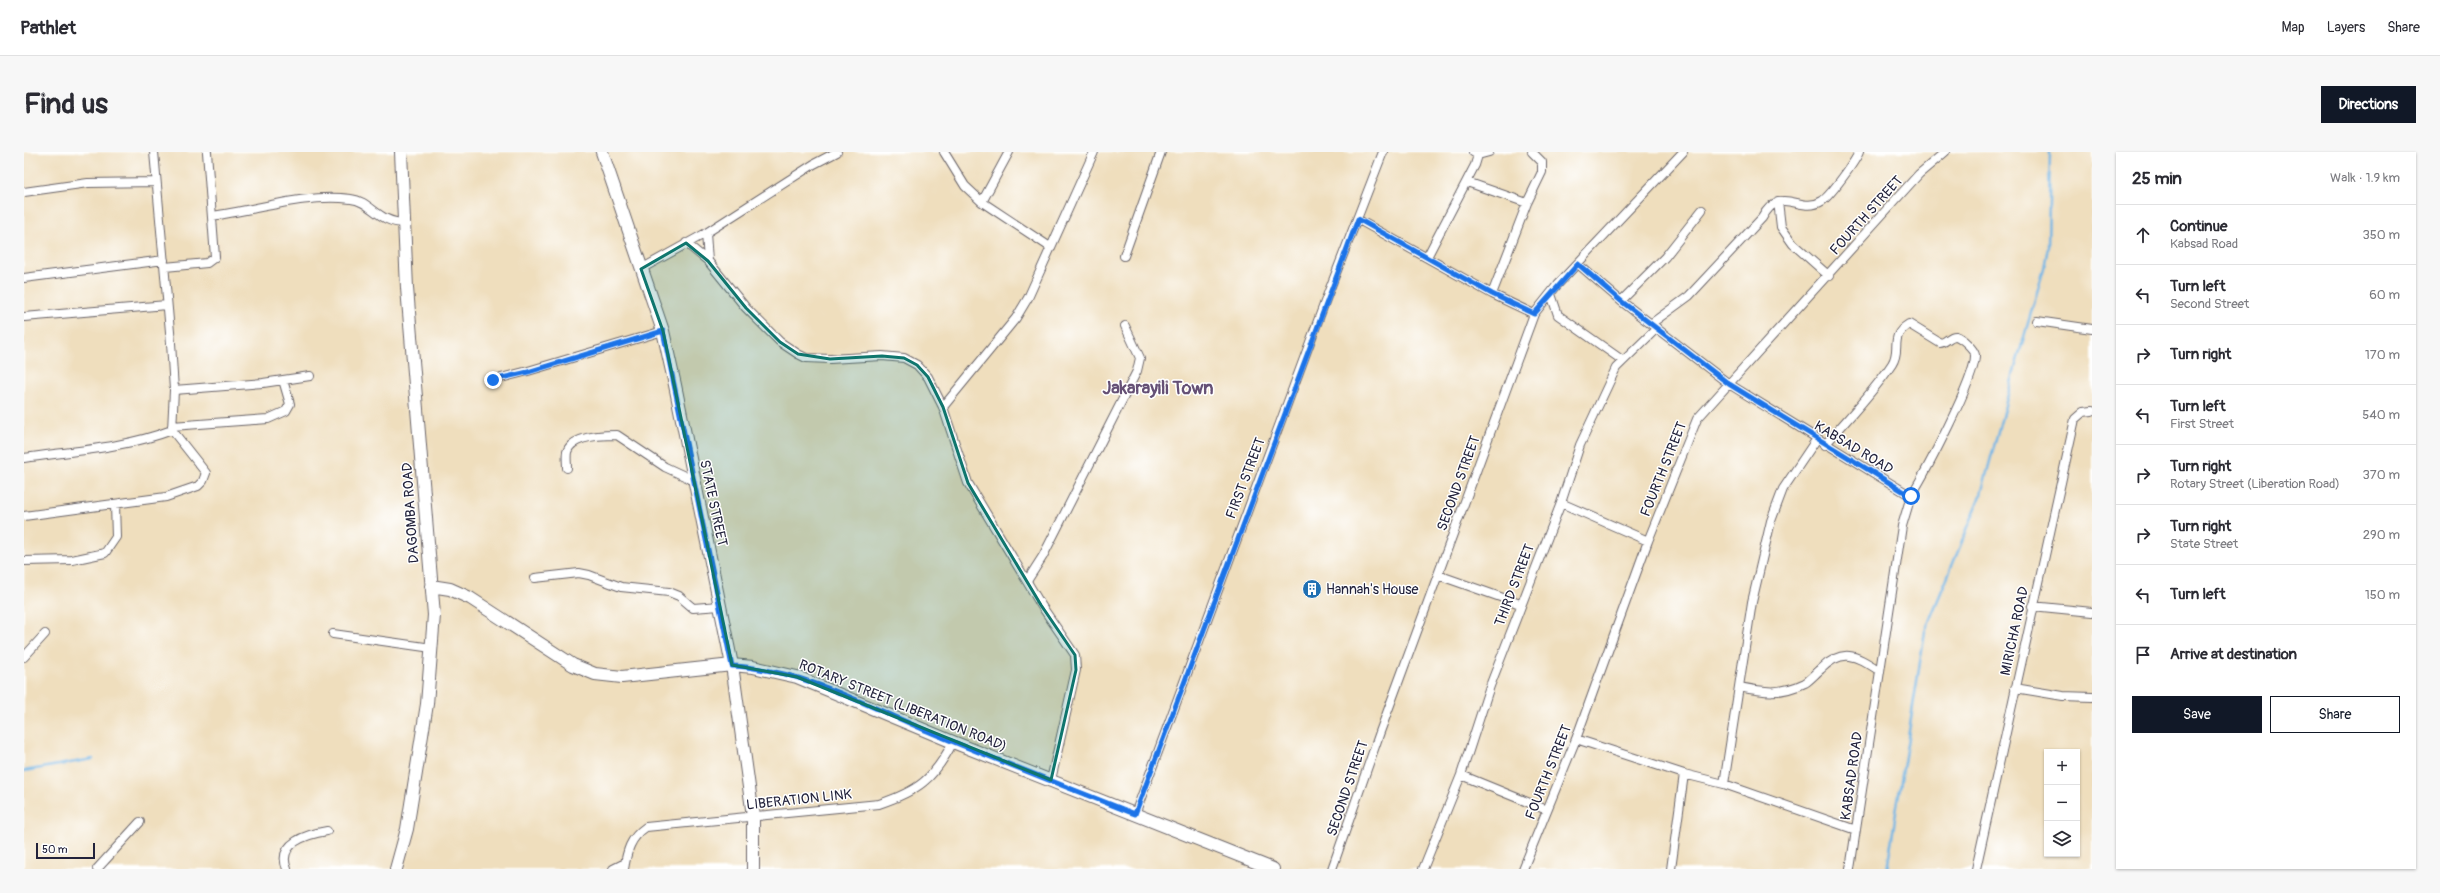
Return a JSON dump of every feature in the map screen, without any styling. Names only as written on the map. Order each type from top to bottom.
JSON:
[{"type":"street","points":[[24,516],[166,497],[198,486],[203,481],[206,473],[204,468],[172,428],[174,390],[154,152]]},
{"type":"street","points":[[24,278],[164,263],[212,261],[216,254],[207,152]]},
{"type":"street","name":"DAGOMBA ROAD","points":[[396,869],[407,828],[427,704],[434,615],[408,288],[400,152]]},
{"type":"street","name":"STATE STREET","points":[[602,152],[663,331],[732,666],[753,816],[753,869]]},
{"type":"street","points":[[641,269],[706,233],[814,164],[837,152]]},
{"type":"street","points":[[944,152],[965,186],[982,202],[1050,247]]},
{"type":"street","points":[[982,202],[1009,152]]},
{"type":"street","points":[[943,407],[1016,318],[1028,298],[1094,152]]},
{"type":"street","points":[[1124,256],[1161,152]]},
{"type":"street","name":"FIRST STREET","points":[[1135,814],[1384,152]]},
{"type":"street","points":[[1427,257],[1467,182],[1476,154],[1489,152]]},
{"type":"street","points":[[1492,294],[1527,203],[1542,172],[1542,162],[1532,152]]},
{"type":"street","name":"SECOND STREET","points":[[1332,869],[1534,314],[1578,264],[1683,152]]},
{"type":"street","points":[[1829,276],[1794,244],[1781,226],[1778,201],[1789,200],[1810,205],[1822,201],[1845,174],[1859,152]]},
{"type":"street","name":"FOURTH STREET","points":[[1523,869],[1576,738],[1648,541],[1697,419],[1829,276],[1919,174],[1945,152]]},
{"type":"street","points":[[24,192],[88,183],[156,182]]},
{"type":"street","points":[[1467,182],[1527,203]]},
{"type":"street","points":[[212,216],[288,202],[326,198],[353,199],[388,221],[405,223]]},
{"type":"street","name":"THIRD STREET","points":[[1423,869],[1461,775],[1490,686],[1520,604],[1561,503],[1580,445],[1602,394],[1622,360],[1654,326],[1689,296],[1762,218],[1767,209],[1778,201]]},
{"type":"street","points":[[1621,301],[1665,257],[1702,210]]},
{"type":"street","points":[[1358,219],[1492,294],[1534,314]]},
{"type":"street","points":[[706,233],[708,261]]},
{"type":"street","points":[[686,243],[708,261],[746,308],[790,350],[806,358],[830,359],[882,356],[904,358],[917,365],[928,377],[943,407],[968,483],[1027,581],[1075,655],[1077,664],[1051,780]]},
{"type":"street","name":"KABSAD ROAD","points":[[1578,264],[1621,301],[1729,384],[1816,440],[1911,496],[1902,526],[1850,869]]},
{"type":"street","points":[[1551,294],[1558,315],[1622,360]]},
{"type":"street","points":[[24,317],[167,305]]},
{"type":"street","points":[[2037,321],[2092,329]]},
{"type":"street","points":[[1825,445],[1893,363],[1895,343],[1902,328],[1909,324],[1916,326],[1940,343],[1954,336],[1958,337],[1974,351],[1970,378],[1936,449],[1911,496]]},
{"type":"street","points":[[1027,581],[1043,556],[1137,371],[1140,358],[1125,326]]},
{"type":"street","points":[[493,380],[528,372],[663,331]]},
{"type":"street","points":[[174,390],[283,380],[310,376]]},
{"type":"street","points":[[24,458],[143,440],[172,428],[254,420],[282,414],[290,404],[283,380]]},
{"type":"street","name":"MIRICHA ROAD","points":[[1976,869],[2032,606],[2075,419],[2083,412],[2092,411]]},
{"type":"street","points":[[567,468],[567,453],[570,445],[576,441],[617,435],[665,467],[693,480]]},
{"type":"street","points":[[1724,784],[1752,602],[1771,521],[1783,489],[1816,440]]},
{"type":"street","points":[[1561,503],[1648,541]]},
{"type":"street","points":[[24,561],[72,560],[105,553],[116,538],[115,504]]},
{"type":"street","points":[[536,578],[579,573],[620,587],[669,592],[679,596],[693,608],[720,606]]},
{"type":"street","points":[[1438,575],[1520,604]]},
{"type":"street","name":"ROTARY STREET (LIBERATION ROAD)","points":[[431,586],[450,589],[470,598],[573,665],[595,674],[622,677],[732,666],[760,668],[797,677],[953,742],[1273,869]]},
{"type":"street","points":[[2032,606],[2092,612]]},
{"type":"street","points":[[24,657],[45,634]]},
{"type":"street","points":[[333,634],[432,648]]},
{"type":"street","points":[[1739,687],[1768,693],[1796,686],[1806,682],[1830,660],[1838,656],[1854,655],[1880,671]]},
{"type":"street","points":[[2015,688],[2063,696],[2092,697]]},
{"type":"street","points":[[1576,738],[1684,774],[1724,784],[1856,830]]},
{"type":"street","name":"LIBERATION LINK","points":[[624,866],[629,845],[637,833],[646,827],[879,804],[902,796],[930,777],[941,765],[953,742]]},
{"type":"street","points":[[1671,869],[1684,774]]},
{"type":"street","points":[[1461,775],[1547,810]]},
{"type":"street","points":[[97,869],[140,822]]},
{"type":"street","points":[[287,869],[284,857],[297,840],[310,834],[327,831]]},
{"type":"street","points":[[613,869],[624,866]]},
{"type":"highlighted area","points":[[686,243],[708,261],[746,308],[780,342],[798,354],[830,359],[882,356],[904,358],[917,365],[928,377],[943,407],[968,483],[1041,605],[1075,655],[1076,670],[1051,780],[797,677],[732,665],[663,331],[641,269]]},
{"type":"waterway","points":[[1887,869],[1925,631],[1980,498],[2044,268],[2048,247],[2050,152]]},
{"type":"waterway","points":[[24,771],[93,759]]},
{"type":"place","name":"Hannah's House","points":[[1312,589]]},
{"type":"district","name":"Jakarayili Town","points":[[1158,388]]},
{"type":"route","points":[[493,380],[528,372],[592,350],[663,331],[732,666],[773,670],[797,677],[953,742],[1135,814],[1329,291],[1358,219],[1492,294],[1534,314],[1558,284],[1578,264],[1621,301],[1652,323],[1729,384],[1816,440],[1911,496]]}]
